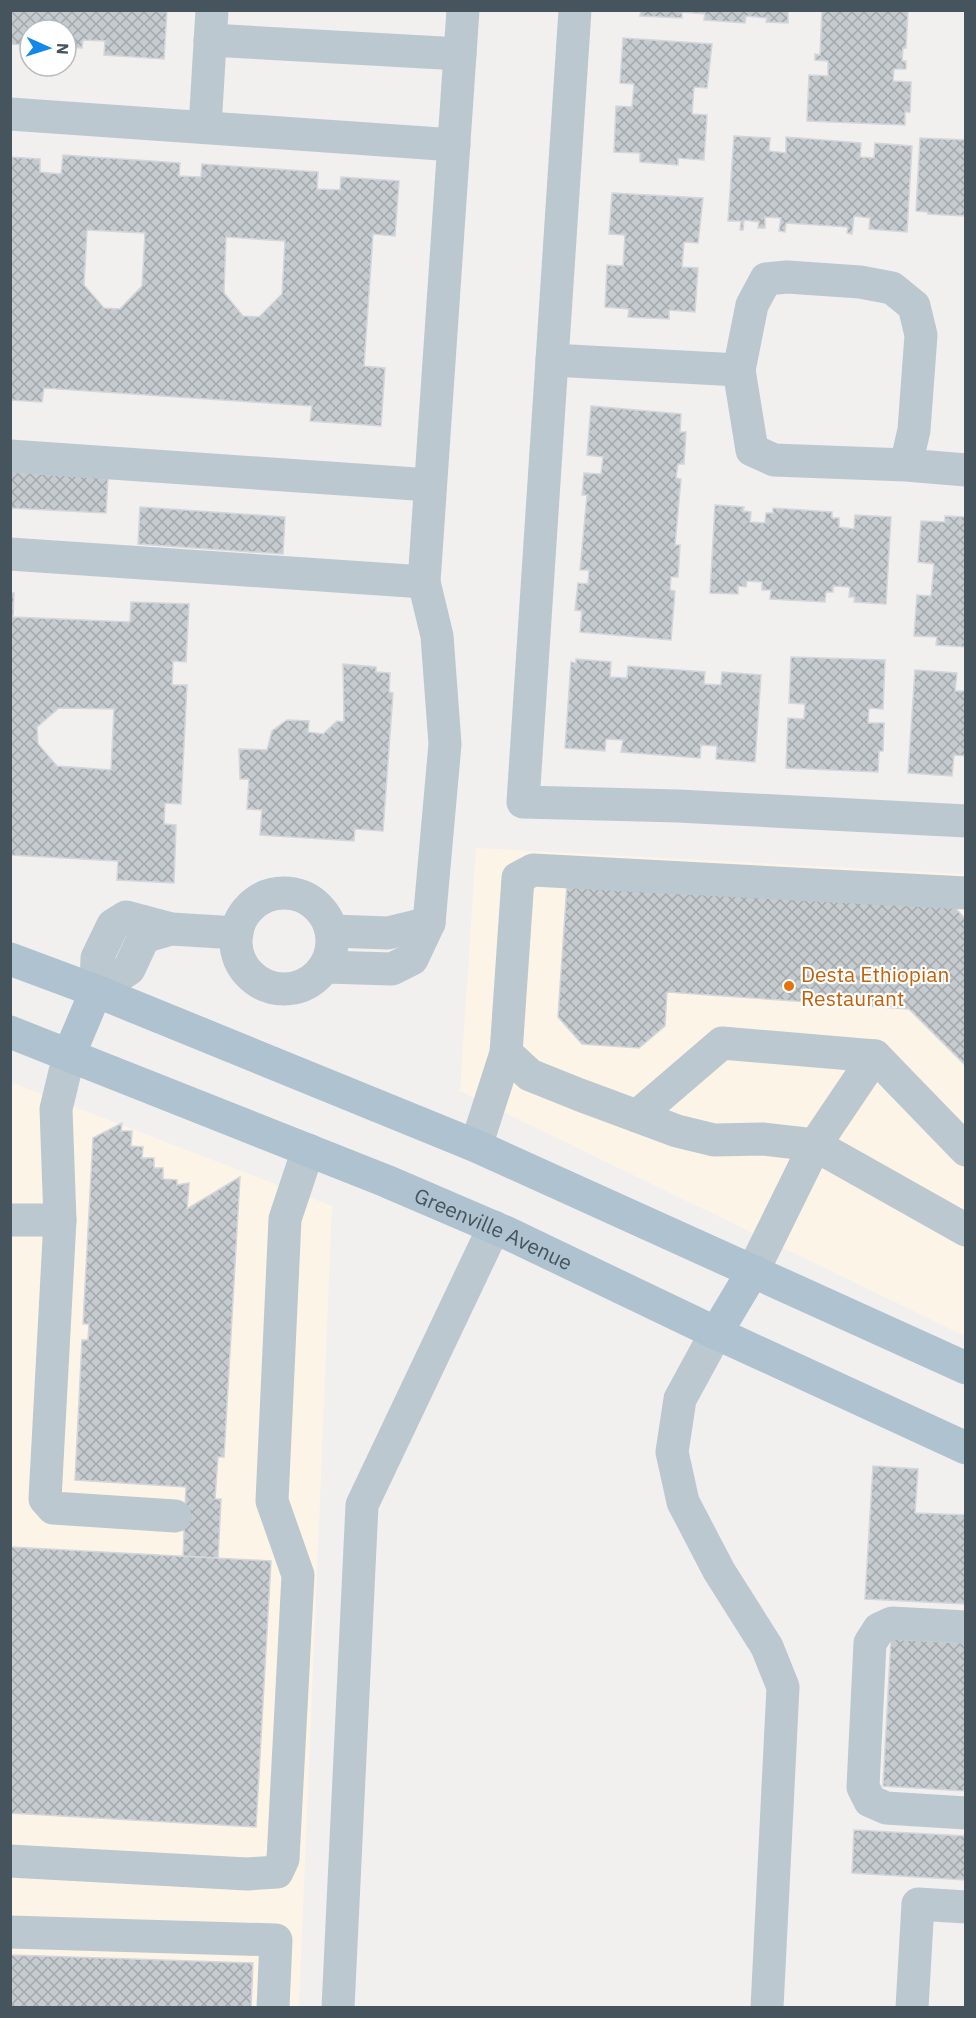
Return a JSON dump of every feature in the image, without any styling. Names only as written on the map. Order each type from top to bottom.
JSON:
[{"type":"main road","points":[[10,958],[477,1146],[966,1368]]},
{"type":"main road","points":[[69,1055],[96,991]]},
{"type":"main road","name":"Greenville Avenue","points":[[10,1032],[308,1150],[494,1227],[716,1334],[966,1448]]},
{"type":"main road","points":[[716,1334],[753,1271]]},
{"type":"lane","points":[[325,967],[392,969],[412,958],[429,923],[445,744],[437,636],[424,582],[463,10]]},
{"type":"lane","points":[[575,10],[523,802],[678,806],[966,821]]},
{"type":"lane","points":[[205,127],[211,25],[460,54]]},
{"type":"lane","points":[[10,114],[454,145]]},
{"type":"lane","points":[[906,465],[914,430],[921,335],[914,306],[892,288],[860,282],[788,277],[766,279],[752,305],[739,370],[752,450],[774,460],[906,465],[966,470]]},
{"type":"lane","points":[[552,360],[739,370]]},
{"type":"lane","points":[[10,456],[430,485]]},
{"type":"lane","points":[[10,554],[424,582]]},
{"type":"lane","points":[[477,1146],[506,1053],[518,878],[533,870],[966,893]]},
{"type":"lane","points":[[289,892],[304,896],[317,904],[332,931],[333,946],[325,967],[305,985],[289,990],[273,988],[257,982],[246,970],[238,956],[237,933],[244,914],[252,904],[276,893],[289,892]]},
{"type":"lane","points":[[96,991],[97,958],[113,925],[126,917],[171,929],[237,933]]},
{"type":"lane","points":[[332,931],[388,933],[429,923]]},
{"type":"lane","points":[[637,1116],[722,1043],[875,1056],[966,1150]]},
{"type":"lane","points":[[506,1053],[530,1075],[677,1131],[714,1140],[762,1139],[815,1145],[966,1230]]},
{"type":"lane","points":[[69,1055],[57,1109],[60,1220],[45,1498],[52,1508],[175,1516]]},
{"type":"lane","points":[[753,1271],[815,1145],[875,1056]]},
{"type":"lane","points":[[10,1861],[247,1874],[277,1872],[283,1859],[298,1575],[272,1501],[285,1219],[308,1150]]},
{"type":"lane","points":[[10,1220],[60,1220]]},
{"type":"lane","points":[[338,2007],[362,1505],[494,1227]]},
{"type":"lane","points":[[716,1334],[680,1399],[672,1452],[682,1502],[719,1571],[768,1647],[783,1687],[767,2007]]},
{"type":"lane","points":[[966,1627],[892,1623],[879,1629],[870,1643],[863,1787],[870,1801],[886,1808],[966,1813]]},
{"type":"lane","points":[[912,2007],[918,1904],[966,1907]]},
{"type":"lane","points":[[10,1932],[276,1940],[273,2007]]},
{"type":"shaded area","points":[[476,848],[965,874],[965,1336],[460,1091]]},
{"type":"shaded area","points":[[10,1082],[332,1206],[299,2007],[11,2007]]},
{"type":"building","points":[[10,10],[167,10],[164,59],[104,55],[105,41],[83,40],[82,48],[78,48],[78,18],[18,18],[18,44],[10,44]]},
{"type":"building","points":[[641,10],[788,10],[788,23],[766,22],[767,18],[746,16],[745,23],[704,20],[705,14],[682,12],[682,18],[640,16]]},
{"type":"building","points":[[822,10],[908,11],[906,48],[903,48],[902,61],[906,61],[906,69],[894,69],[893,81],[911,82],[910,112],[905,112],[905,125],[807,121],[809,75],[828,76],[828,61],[815,60],[815,54],[820,55]]},
{"type":"building","points":[[623,38],[712,44],[707,88],[694,87],[692,114],[707,115],[704,160],[678,158],[678,165],[640,162],[640,153],[614,152],[616,106],[632,107],[634,84],[620,83]]},
{"type":"building","points":[[734,136],[770,138],[769,151],[786,153],[786,137],[861,143],[860,157],[874,158],[875,143],[912,146],[907,232],[869,229],[870,218],[854,216],[852,234],[847,233],[848,227],[786,223],[785,232],[779,231],[781,218],[765,217],[765,228],[758,228],[759,222],[744,220],[743,230],[740,230],[741,221],[728,221]]},
{"type":"building","points":[[920,138],[966,140],[966,216],[916,211]]},
{"type":"building","points":[[63,155],[180,163],[179,176],[201,177],[202,164],[318,172],[317,189],[340,190],[341,177],[399,181],[395,236],[373,234],[364,366],[385,368],[381,426],[310,421],[312,406],[44,388],[42,402],[10,400],[10,157],[40,159],[40,172],[61,174]],"holes":[[[87,230],[145,233],[142,286],[120,309],[104,308],[84,285]],[[226,237],[285,241],[282,294],[259,317],[243,316],[224,293]]]},
{"type":"building","points":[[612,193],[703,198],[698,243],[684,242],[682,267],[698,268],[695,312],[669,310],[669,319],[628,317],[629,309],[605,307],[607,265],[623,266],[625,235],[609,234]]},
{"type":"building","points":[[591,406],[681,414],[680,432],[686,432],[684,464],[678,464],[676,478],[681,479],[675,545],[680,545],[678,577],[671,577],[670,590],[675,591],[671,640],[580,632],[582,611],[575,610],[578,583],[588,584],[589,570],[580,570],[587,495],[582,495],[584,473],[601,474],[603,457],[587,455]]},
{"type":"building","points":[[10,472],[108,478],[106,513],[10,508]]},
{"type":"building","points":[[715,505],[744,507],[743,511],[751,512],[750,522],[765,523],[766,513],[773,513],[773,508],[832,512],[832,518],[839,518],[839,527],[854,529],[855,515],[891,517],[886,604],[854,602],[855,597],[849,597],[850,587],[833,586],[833,592],[826,592],[825,602],[770,599],[771,590],[762,590],[762,582],[747,581],[746,587],[738,586],[738,594],[710,593]]},
{"type":"building","points":[[140,507],[285,517],[283,554],[138,544]]},
{"type":"building","points":[[945,516],[966,517],[966,647],[936,645],[937,637],[914,636],[917,595],[931,596],[934,564],[918,562],[921,521],[945,522]]},
{"type":"building","points":[[10,593],[14,593],[13,617],[130,622],[131,602],[189,604],[186,662],[173,661],[172,685],[187,685],[181,804],[165,803],[164,824],[176,825],[174,883],[117,880],[118,861],[10,855]],"holes":[[[59,708],[114,709],[111,770],[57,766],[38,744],[37,727]]]},
{"type":"building","points":[[791,657],[885,660],[883,709],[869,708],[868,723],[884,723],[883,751],[879,751],[878,772],[786,768],[788,718],[804,719],[805,704],[789,703]]},
{"type":"building","points":[[576,659],[611,662],[610,677],[627,678],[628,666],[705,672],[704,684],[721,685],[722,672],[761,675],[755,762],[716,759],[717,746],[701,745],[700,758],[621,752],[623,740],[606,739],[605,751],[565,748],[571,662],[576,663]]},
{"type":"building","points":[[343,664],[376,667],[376,672],[390,673],[389,692],[393,693],[383,831],[355,829],[354,841],[260,835],[262,810],[247,809],[249,779],[240,779],[239,749],[267,750],[272,731],[287,720],[309,721],[308,732],[323,734],[337,721],[344,722]]},
{"type":"building","points":[[915,670],[957,673],[955,691],[966,691],[966,756],[954,755],[952,776],[908,773]]},
{"type":"building","points":[[567,884],[953,905],[966,920],[966,1066],[909,1009],[667,992],[665,1026],[639,1048],[582,1044],[558,1017]]},
{"type":"building","points":[[122,1123],[121,1131],[132,1131],[131,1146],[143,1147],[142,1158],[154,1158],[154,1168],[163,1168],[163,1179],[177,1180],[177,1185],[189,1183],[187,1209],[240,1177],[224,1457],[218,1457],[215,1499],[221,1499],[218,1558],[183,1556],[186,1487],[75,1480],[82,1340],[88,1340],[89,1324],[83,1324],[93,1138]]},
{"type":"building","points":[[873,1466],[918,1469],[915,1513],[966,1515],[966,1604],[865,1599]]},
{"type":"building","points":[[10,1547],[271,1561],[256,1827],[10,1813]]},
{"type":"building","points":[[891,1639],[966,1643],[966,1791],[883,1786]]},
{"type":"building","points":[[854,1830],[966,1836],[966,1880],[852,1873]]},
{"type":"building","points":[[10,1955],[253,1963],[251,2008],[10,2008]]},
{"type":"place","name":"Desta Ethiopian Restaurant","points":[[789,986]]}]
